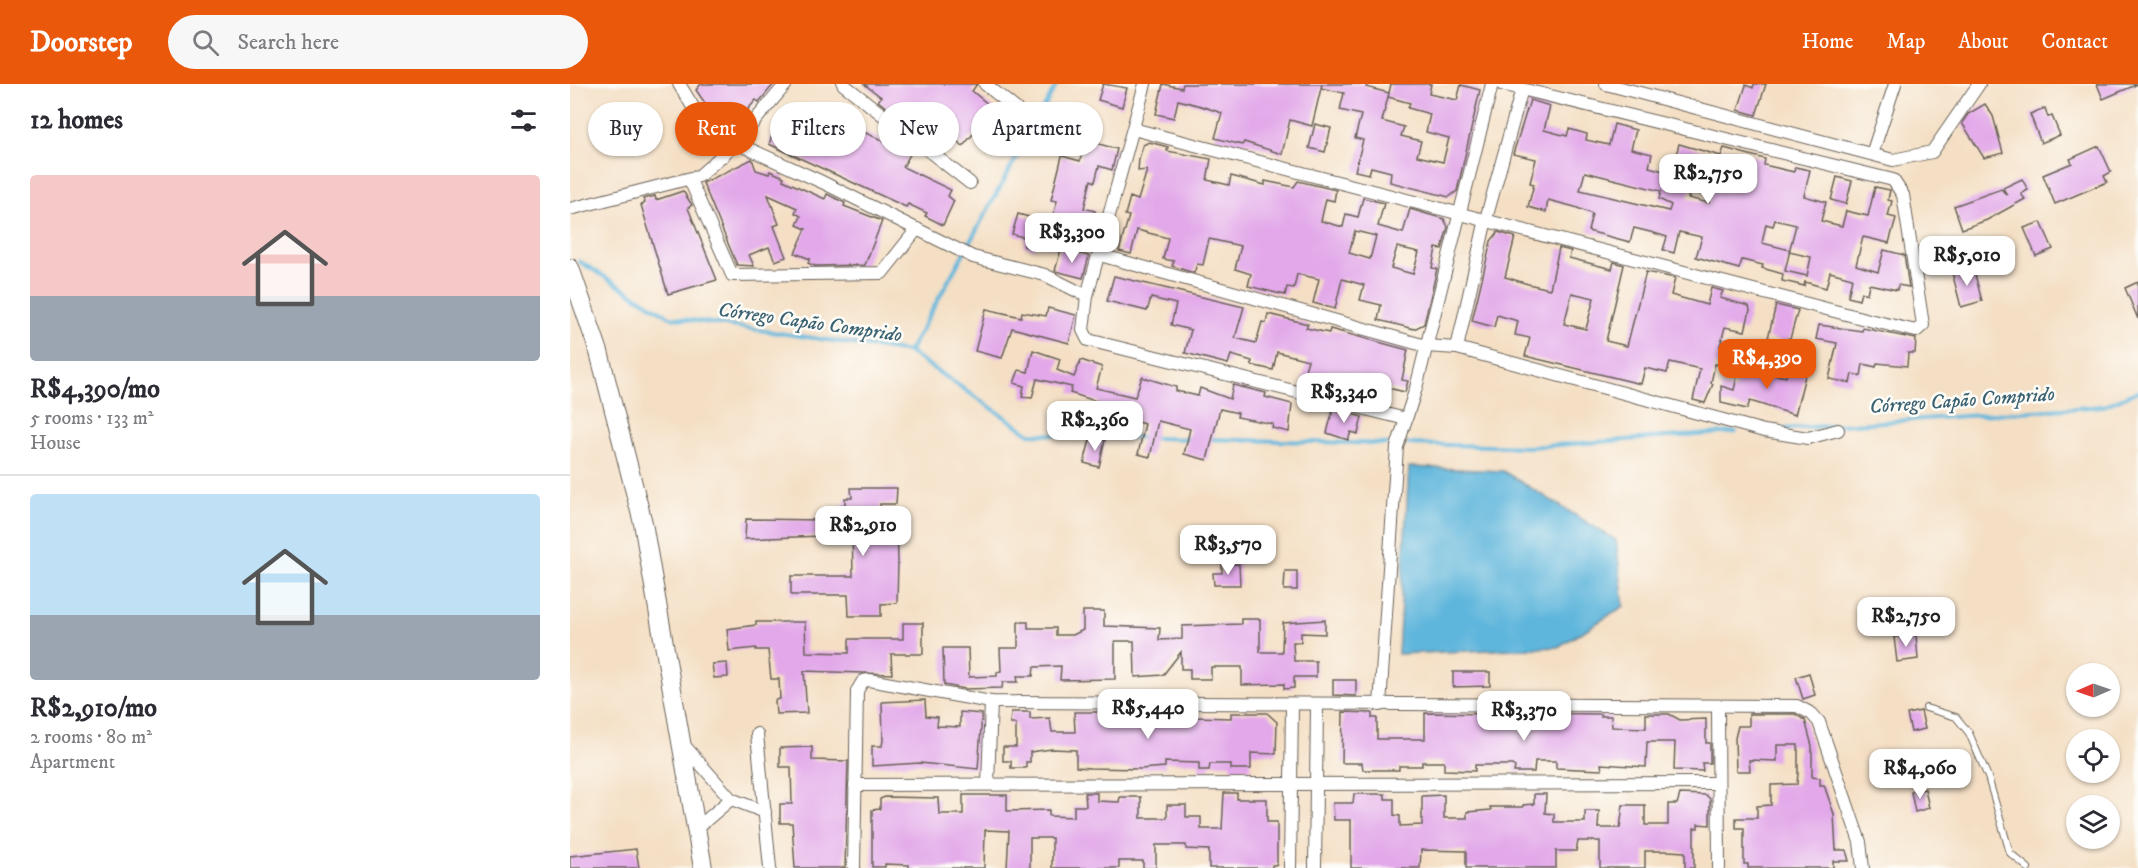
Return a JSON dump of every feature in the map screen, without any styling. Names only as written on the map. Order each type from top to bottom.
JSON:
[{"type":"main road","points":[[570,268],[599,352],[643,523],[703,868]]},
{"type":"street","points":[[679,84],[690,102]]},
{"type":"street","points":[[758,117],[786,84]]},
{"type":"street","points":[[843,84],[970,183]]},
{"type":"street","points":[[985,84],[1007,102]]},
{"type":"street","points":[[1145,84],[1087,296],[1083,330],[1089,340],[1406,419]]},
{"type":"street","points":[[1380,705],[1394,467],[1492,84]]},
{"type":"street","points":[[1133,129],[1869,320],[1916,331],[1923,325],[1903,195],[1893,180],[1501,84]]},
{"type":"street","points":[[1606,84],[1893,160],[1932,152],[1979,84]]},
{"type":"street","points":[[1872,154],[1895,84]]},
{"type":"street","points":[[1457,348],[1486,219],[1522,89]]},
{"type":"street","points":[[758,153],[973,257],[1045,274],[1087,296]]},
{"type":"street","points":[[570,209],[690,180],[723,156]]},
{"type":"street","points":[[690,180],[732,275],[882,273],[917,229]]},
{"type":"street","points":[[1100,255],[1426,346],[1457,348],[1764,431],[1808,438],[1838,430]]},
{"type":"street","points":[[854,868],[857,691],[863,681],[869,680],[991,702],[1797,706],[1812,714],[1820,722],[1860,842],[1863,868]]},
{"type":"street","points":[[988,784],[991,702]]},
{"type":"street","points":[[1290,868],[1292,704]]},
{"type":"street","points":[[1316,868],[1317,705]]},
{"type":"street","points":[[1718,707],[1719,868]]},
{"type":"street","points":[[757,734],[770,868]]},
{"type":"street","points":[[682,743],[731,800],[765,812]]},
{"type":"street","points":[[855,784],[1719,783]]},
{"type":"street","points":[[697,828],[731,800]]},
{"type":"lane","points":[[1926,708],[1956,717],[1969,733],[1988,777],[2010,853],[2028,868]]},
{"type":"water","points":[[1409,467],[1503,471],[1616,540],[1624,606],[1558,647],[1398,654]]},
{"type":"building","points":[[701,84],[774,84],[759,102],[756,100],[754,102],[704,102],[696,90]]},
{"type":"building","points":[[864,84],[977,84],[972,91],[985,102],[971,102],[971,136],[963,146],[959,143],[959,102],[879,102],[881,97]]},
{"type":"building","points":[[1103,84],[1127,88],[1122,107],[1098,100]]},
{"type":"building","points":[[1163,84],[1182,88],[1183,84],[1367,84],[1366,87],[1389,93],[1391,84],[1431,84],[1429,94],[1457,100],[1461,85],[1480,90],[1457,191],[1449,197],[1390,182],[1391,172],[1371,167],[1369,174],[1355,171],[1363,140],[1355,138],[1361,115],[1340,110],[1344,93],[1321,88],[1312,126],[1290,120],[1282,154],[1244,142],[1242,145],[1215,138],[1222,113],[1201,106],[1178,100],[1174,118],[1156,114]],"holes":[[[1388,97],[1410,103],[1408,108],[1430,114],[1426,132],[1449,138],[1443,162],[1417,156],[1421,141],[1401,136],[1404,127],[1382,121]]]},
{"type":"building","points":[[1754,84],[1766,84],[1756,115],[1738,110],[1746,85],[1753,88]]},
{"type":"building","points":[[2097,84],[2138,84],[2103,99]]},
{"type":"building","points":[[1530,100],[1550,106],[1544,130],[1567,136],[1569,129],[1587,134],[1586,140],[1609,145],[1614,124],[1636,130],[1631,149],[1652,154],[1649,167],[1671,173],[1679,144],[1721,156],[1724,148],[1765,159],[1764,165],[1794,172],[1795,167],[1810,170],[1804,196],[1826,202],[1821,221],[1842,226],[1846,211],[1868,216],[1875,187],[1890,190],[1888,200],[1892,201],[1888,216],[1896,218],[1889,243],[1863,237],[1856,265],[1878,272],[1884,250],[1904,255],[1909,287],[1898,285],[1897,290],[1869,284],[1867,294],[1861,292],[1859,300],[1848,297],[1852,278],[1830,272],[1826,288],[1805,282],[1804,286],[1782,281],[1783,274],[1762,268],[1763,265],[1742,260],[1739,269],[1696,257],[1702,237],[1679,232],[1674,253],[1663,250],[1667,237],[1654,233],[1634,228],[1630,242],[1588,231],[1592,214],[1575,207],[1548,200],[1546,212],[1528,207],[1534,184],[1530,183],[1536,159],[1513,154]],"holes":[[[1585,172],[1661,191],[1659,199],[1671,205],[1669,211],[1580,190]],[[1694,172],[1716,178],[1709,203],[1688,198]],[[1775,220],[1796,225],[1790,250],[1762,243],[1766,224],[1773,226]],[[1789,252],[1811,257],[1807,276],[1785,271]]]},
{"type":"building","points":[[1985,104],[1993,116],[2003,153],[1984,158],[1962,123],[1968,114]]},
{"type":"building","points":[[2045,108],[2048,117],[2052,116],[2060,135],[2041,143],[2030,114]]},
{"type":"building","points":[[1315,124],[1331,128],[1325,152],[1309,148]]},
{"type":"building","points":[[866,133],[878,138],[878,156],[909,156],[903,167],[951,190],[948,196],[954,201],[943,225],[925,216],[927,213],[908,204],[906,207],[795,156],[866,156]]},
{"type":"building","points":[[1149,142],[1168,147],[1167,151],[1211,159],[1207,180],[1229,185],[1231,176],[1265,185],[1265,181],[1294,187],[1298,181],[1336,190],[1334,201],[1326,199],[1321,221],[1343,227],[1346,214],[1358,217],[1363,198],[1384,203],[1378,226],[1403,233],[1410,209],[1444,219],[1448,227],[1442,249],[1436,248],[1432,268],[1437,269],[1424,324],[1414,329],[1378,320],[1381,305],[1360,300],[1364,285],[1342,279],[1335,309],[1313,303],[1319,279],[1297,274],[1294,288],[1287,287],[1285,295],[1248,286],[1251,274],[1235,269],[1241,246],[1209,239],[1203,265],[1197,264],[1194,273],[1172,266],[1174,261],[1163,259],[1168,238],[1137,230],[1131,254],[1119,251],[1129,216],[1125,215],[1130,197],[1138,200],[1147,170],[1138,171],[1143,145]],"holes":[[[1355,231],[1376,236],[1370,259],[1349,253]],[[1397,247],[1419,252],[1413,274],[1391,268]]]},
{"type":"building","points":[[1103,145],[1117,149],[1112,170],[1099,166],[1095,182],[1091,180],[1084,208],[1095,211],[1092,222],[1070,217],[1061,249],[1035,242],[1035,249],[1024,246],[1026,238],[1012,234],[1018,214],[1051,223],[1057,201],[1051,200],[1062,156],[1080,161],[1081,156],[1103,156]]},
{"type":"building","points":[[2099,146],[2111,172],[2104,176],[2107,182],[2055,204],[2043,175],[2072,163],[2070,159]]},
{"type":"building","points":[[752,159],[756,170],[769,174],[770,171],[784,177],[783,180],[825,199],[827,194],[845,203],[844,206],[882,221],[865,265],[815,266],[808,263],[810,259],[795,253],[806,229],[797,225],[801,216],[795,213],[797,208],[768,195],[779,224],[774,226],[786,257],[775,261],[769,247],[749,255],[754,266],[737,265],[703,183]]},
{"type":"building","points":[[1837,177],[1852,181],[1846,204],[1831,200]]},
{"type":"building","points":[[2022,179],[2028,190],[2021,194],[2025,199],[1987,220],[1962,229],[1954,206],[2001,189],[2007,195],[2003,188]]},
{"type":"building","points":[[683,191],[692,205],[688,208],[717,280],[668,294],[641,205],[645,203],[643,199],[655,196],[656,200]]},
{"type":"building","points":[[2041,222],[2053,249],[2036,256],[2024,228]]},
{"type":"building","points":[[1498,232],[1515,237],[1505,277],[1550,289],[1559,248],[1571,251],[1569,258],[1612,269],[1614,262],[1624,265],[1606,341],[1627,346],[1646,272],[1675,278],[1671,295],[1707,305],[1711,288],[1723,291],[1720,298],[1749,306],[1750,310],[1745,331],[1725,327],[1720,346],[1741,352],[1737,369],[1715,364],[1711,383],[1713,384],[1705,403],[1693,400],[1700,369],[1670,362],[1667,373],[1645,368],[1641,384],[1525,356],[1530,338],[1515,335],[1518,321],[1497,315],[1494,327],[1472,321],[1491,241]],"holes":[[[1572,293],[1594,298],[1586,329],[1564,324]]]},
{"type":"building","points":[[1061,249],[1089,256],[1083,278],[1055,271]]},
{"type":"building","points":[[1973,267],[1982,301],[1961,307],[1952,272]]},
{"type":"building","points":[[1114,276],[1244,307],[1235,338],[1256,343],[1262,322],[1266,323],[1268,314],[1308,324],[1306,328],[1329,333],[1330,329],[1408,350],[1402,380],[1408,381],[1405,392],[1384,387],[1381,399],[1338,394],[1339,391],[1302,380],[1308,360],[1277,352],[1273,370],[1251,365],[1252,361],[1231,355],[1228,364],[1185,353],[1191,330],[1171,325],[1176,304],[1151,298],[1147,311],[1107,301]]},
{"type":"building","points":[[2138,282],[2138,319],[2125,288]]},
{"type":"building","points":[[1776,305],[1798,310],[1787,343],[1768,338]]},
{"type":"building","points":[[1048,308],[1076,315],[1069,343],[1012,328],[1002,358],[975,351],[986,309],[1021,317],[1022,312],[1046,316]]},
{"type":"building","points":[[1819,325],[1862,331],[1863,328],[1916,339],[1915,353],[1908,353],[1907,366],[1877,363],[1876,367],[1863,364],[1861,376],[1852,374],[1850,383],[1829,379],[1837,343],[1816,339]]},
{"type":"building","points":[[1033,350],[1060,359],[1057,370],[1074,377],[1081,360],[1102,367],[1096,388],[1135,397],[1142,377],[1176,387],[1176,391],[1198,396],[1200,388],[1230,399],[1233,385],[1266,393],[1265,397],[1292,404],[1289,432],[1272,428],[1273,424],[1237,417],[1238,413],[1220,409],[1207,460],[1184,454],[1190,429],[1158,421],[1150,457],[1138,454],[1145,424],[1121,418],[1120,424],[1096,418],[1099,402],[1070,393],[1072,387],[1037,379],[1032,398],[1022,397],[1024,386],[1014,383],[1019,370],[1028,372]]},
{"type":"building","points":[[1789,364],[1807,368],[1795,415],[1750,401],[1747,409],[1721,403],[1721,386],[1734,390],[1739,368],[1786,377]]},
{"type":"building","points":[[1333,409],[1362,417],[1358,434],[1351,432],[1348,440],[1327,433]]},
{"type":"building","points":[[1091,436],[1105,440],[1099,467],[1084,463]]},
{"type":"building","points":[[851,488],[897,488],[896,504],[880,504],[881,523],[897,524],[898,561],[897,603],[881,604],[881,616],[849,616],[848,595],[791,595],[791,576],[853,576],[852,527],[843,527],[841,523],[841,505],[845,505],[845,498],[852,498]]},
{"type":"building","points":[[746,519],[820,520],[821,536],[745,539]]},
{"type":"building","points":[[1222,564],[1239,564],[1240,585],[1214,585],[1213,573],[1222,573]]},
{"type":"building","points":[[1285,571],[1297,571],[1297,590],[1284,590]]},
{"type":"building","points":[[1083,611],[1104,611],[1104,626],[1160,628],[1159,640],[1182,639],[1182,626],[1241,624],[1241,619],[1260,619],[1260,652],[1282,652],[1283,623],[1325,620],[1325,634],[1301,633],[1301,642],[1293,642],[1294,661],[1316,661],[1316,677],[1294,677],[1294,688],[1284,689],[1284,684],[1242,685],[1242,667],[1211,667],[1211,679],[1190,679],[1190,669],[1181,669],[1181,652],[1163,675],[1135,677],[1134,641],[1115,641],[1115,679],[1060,680],[1061,666],[1034,667],[1033,676],[1017,676],[1018,682],[1003,682],[1002,688],[965,689],[944,685],[943,648],[968,648],[969,677],[997,676],[997,672],[1001,671],[1000,648],[1018,648],[1018,622],[1028,622],[1028,628],[1056,628],[1056,635],[1073,635],[1083,630]]},
{"type":"building","points":[[756,622],[805,622],[806,652],[849,653],[849,639],[903,639],[903,623],[923,623],[923,654],[891,654],[892,674],[804,671],[807,713],[776,714],[775,700],[780,699],[779,679],[771,679],[768,650],[756,650],[756,648],[729,651],[727,629],[756,625]]},
{"type":"building","points":[[1916,635],[1918,659],[1897,662],[1894,637]]},
{"type":"building","points":[[727,663],[728,677],[714,678],[712,664]]},
{"type":"building","points":[[1453,672],[1490,672],[1490,686],[1453,687]]},
{"type":"building","points":[[1809,673],[1815,695],[1803,699],[1796,677]]},
{"type":"building","points":[[1333,680],[1356,680],[1356,696],[1333,695]]},
{"type":"building","points":[[925,700],[926,716],[938,717],[937,726],[960,727],[960,712],[982,714],[978,769],[920,763],[872,766],[872,746],[882,746],[883,740],[882,702]]},
{"type":"building","points":[[1921,711],[1925,729],[1911,732],[1907,714]]},
{"type":"building","points":[[1011,712],[1030,712],[1030,719],[1050,718],[1052,732],[1075,732],[1074,712],[1139,712],[1139,718],[1164,719],[1164,713],[1195,713],[1195,717],[1231,718],[1231,713],[1267,713],[1277,722],[1276,754],[1251,753],[1251,769],[1231,769],[1231,764],[1210,764],[1209,770],[1199,770],[1199,763],[1165,762],[1165,767],[1140,769],[1090,768],[1076,767],[1076,750],[1052,749],[1030,752],[1030,762],[1026,762],[1026,768],[1011,768],[1011,761],[1003,761],[1003,747],[1016,747],[1016,724],[1010,724]]},
{"type":"building","points":[[1343,712],[1372,713],[1372,718],[1377,718],[1377,739],[1425,739],[1425,713],[1490,714],[1490,719],[1511,719],[1512,713],[1601,714],[1601,716],[1611,716],[1612,727],[1646,728],[1646,714],[1669,714],[1680,720],[1706,719],[1706,743],[1710,743],[1710,763],[1702,763],[1703,771],[1674,770],[1675,742],[1647,742],[1646,767],[1601,764],[1602,770],[1556,768],[1556,761],[1535,761],[1534,772],[1514,772],[1515,767],[1512,765],[1475,765],[1475,771],[1444,770],[1444,762],[1422,762],[1422,766],[1399,766],[1399,770],[1363,770],[1362,763],[1342,763]]},
{"type":"building","points":[[1749,714],[1795,714],[1805,720],[1812,746],[1812,777],[1820,778],[1820,785],[1824,785],[1834,814],[1836,850],[1846,850],[1849,861],[1833,861],[1833,868],[1748,868],[1748,864],[1744,864],[1744,828],[1736,828],[1736,818],[1757,818],[1757,806],[1771,805],[1771,785],[1797,784],[1798,773],[1798,745],[1777,745],[1777,761],[1749,760],[1750,771],[1736,771],[1735,738],[1738,726],[1749,726]]},
{"type":"building","points":[[812,747],[812,760],[848,761],[845,868],[795,868],[792,823],[780,823],[780,804],[792,804],[791,767],[780,767],[780,748]]},
{"type":"building","points":[[1925,789],[1929,808],[1915,812],[1911,792]]},
{"type":"building","points":[[1085,793],[1097,793],[1097,801],[1119,802],[1120,797],[1141,797],[1141,818],[1167,818],[1167,805],[1186,805],[1186,817],[1201,817],[1201,829],[1222,829],[1224,793],[1237,793],[1237,799],[1267,799],[1267,822],[1277,822],[1277,865],[1272,865],[1272,868],[1209,868],[1209,850],[1186,849],[1186,845],[1156,845],[1156,868],[1143,868],[1143,861],[1119,861],[1119,868],[1052,868],[1052,838],[1030,838],[1030,868],[1007,868],[1009,831],[985,830],[984,868],[909,868],[909,865],[885,864],[885,867],[872,867],[872,810],[880,809],[880,799],[885,797],[938,798],[939,814],[963,814],[963,795],[1007,795],[1007,811],[1049,810],[1049,816],[1074,817],[1074,806],[1086,806]]},
{"type":"building","points":[[1354,794],[1385,794],[1385,799],[1394,799],[1394,815],[1400,816],[1400,826],[1422,825],[1422,796],[1444,795],[1444,818],[1467,818],[1467,812],[1491,810],[1490,807],[1523,807],[1523,805],[1534,804],[1534,794],[1546,794],[1545,813],[1554,814],[1554,822],[1585,822],[1585,811],[1599,811],[1598,828],[1620,828],[1623,805],[1645,805],[1645,825],[1668,825],[1668,804],[1677,804],[1680,794],[1706,795],[1710,799],[1710,825],[1698,824],[1698,828],[1694,828],[1694,868],[1685,868],[1685,852],[1645,851],[1645,868],[1600,868],[1600,841],[1578,841],[1576,851],[1556,851],[1556,868],[1466,868],[1466,851],[1421,850],[1420,868],[1351,868],[1351,820],[1334,820],[1333,803],[1353,803]]},
{"type":"building","points":[[636,849],[639,868],[570,868],[570,856]]},
{"type":"waterway","points":[[909,352],[1057,84]]},
{"type":"waterway","name":"Córrego Capão Comprido","points":[[579,261],[670,317],[909,352],[1030,434],[1192,439]]},
{"type":"waterway","name":"Córrego Capão Comprido","points":[[1785,429],[2104,406],[2138,391]]},
{"type":"waterway","name":"Córrego Capão Comprido","points":[[1408,444],[1529,447],[1736,432]]},
{"type":"waterway","name":"Córrego Capão Comprido","points":[[1208,439],[1387,444]]}]
